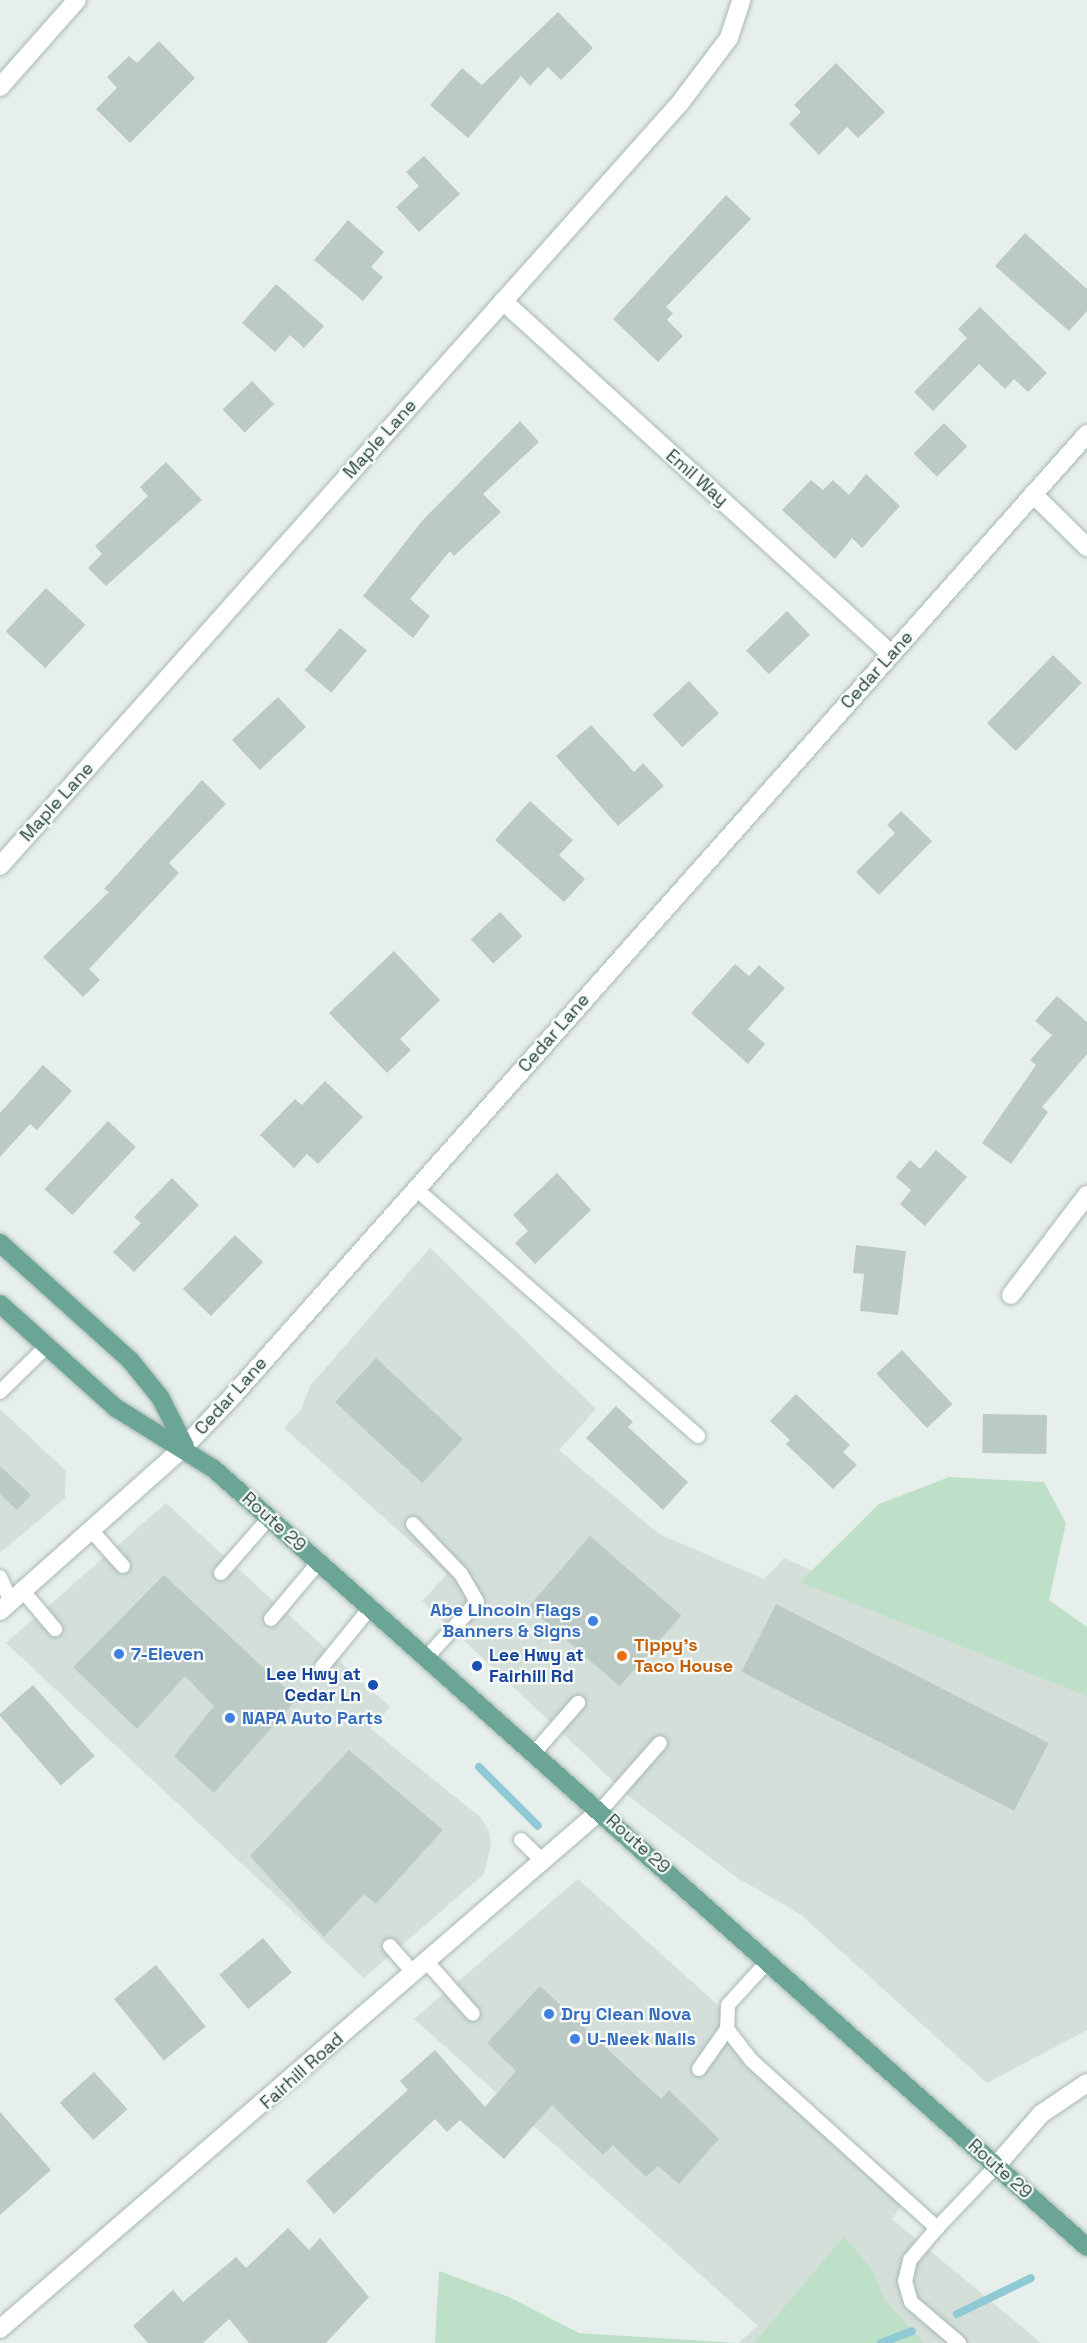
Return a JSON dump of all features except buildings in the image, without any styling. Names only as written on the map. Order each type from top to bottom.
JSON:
[{"type":"main road","name":"Route 29","points":[[0,1243],[130,1360],[160,1397],[185,1446]]},
{"type":"main road","name":"Route 29","points":[[0,1304],[116,1408],[185,1446],[269,1518],[601,1810],[1087,2247]]},
{"type":"street","points":[[0,87],[77,0]]},
{"type":"street","name":"Maple Lane","points":[[0,866],[710,66],[729,38],[741,0]]},
{"type":"street","name":"Emil Way","points":[[503,301],[891,654]]},
{"type":"street","name":"Cedar Lane","points":[[11,1601],[185,1446],[1087,434]]},
{"type":"street","points":[[1033,494],[1087,547]]},
{"type":"street","points":[[1011,1295],[1087,1195]]},
{"type":"street","name":"Fairhill Road","points":[[0,2329],[601,1810]]},
{"type":"street","points":[[996,2166],[1041,2114],[1087,2083]]},
{"type":"lane","points":[[416,1189],[698,1436]]},
{"type":"lane","points":[[0,1392],[47,1346]]},
{"type":"lane","points":[[221,1573],[269,1518]]},
{"type":"lane","points":[[413,1524],[461,1574],[477,1602],[426,1658]]},
{"type":"lane","points":[[91,1530],[123,1566]]},
{"type":"lane","points":[[271,1619],[319,1562]]},
{"type":"lane","points":[[0,1577],[11,1601],[55,1629]]},
{"type":"lane","points":[[322,1667],[370,1608]]},
{"type":"lane","points":[[534,1753],[578,1703]]},
{"type":"lane","points":[[601,1810],[660,1743]]},
{"type":"lane","points":[[521,1840],[543,1861]]},
{"type":"lane","points":[[390,1946],[420,1968],[473,2014]]},
{"type":"lane","points":[[699,2069],[727,2029],[728,2005],[768,1960]]},
{"type":"lane","points":[[727,2029],[751,2060],[937,2228]]},
{"type":"lane","points":[[959,2343],[911,2302],[905,2282],[910,2260],[996,2166]]},
{"type":"shaded area","points":[[430,1248],[596,1409],[559,1450],[659,1534],[764,1579],[784,1558],[1087,1695],[1087,2030],[987,2083],[800,1914],[736,1877],[631,1798],[422,1601],[447,1574],[284,1428],[301,1409],[310,1386]]},
{"type":"shaded area","points":[[0,1409],[66,1471],[65,1498],[0,1553]]},
{"type":"shaded area","points":[[166,1503],[390,1707],[371,1729],[480,1817],[489,1831],[491,1845],[484,1874],[364,1978],[6,1643]]},
{"type":"shaded area","points":[[578,1879],[731,2017],[720,2031],[906,2199],[892,2219],[1041,2343],[738,2343],[758,2326],[414,2019]]},
{"type":"green space","points":[[949,1477],[1044,1482],[1066,1523],[1049,1600],[1087,1627],[1087,1696],[800,1582],[879,1504]]},
{"type":"green space","points":[[844,2236],[873,2271],[884,2299],[924,2343],[754,2343]]},
{"type":"green space","points":[[439,2271],[509,2297],[579,2333],[738,2343],[435,2343]]},
{"type":"waterway","points":[[479,1767],[538,1826]]},
{"type":"waterway","points":[[957,2314],[1031,2278]]},
{"type":"waterway","points":[[881,2343],[912,2331]]},
{"type":"place","name":"Abe Lincoln Flags Banners & Signs","points":[[593,1621]]},
{"type":"place","name":"7-Eleven","points":[[119,1654]]},
{"type":"place","name":"Tippy's Taco House","points":[[622,1656]]},
{"type":"place","name":"Lee Hwy at Fairhill Rd","points":[[477,1666]]},
{"type":"place","name":"Lee Hwy at Cedar Ln","points":[[373,1685]]},
{"type":"place","name":"NAPA Auto Parts","points":[[230,1718]]},
{"type":"place","name":"Dry Clean Nova","points":[[549,2014]]},
{"type":"place","name":"U-Neek Nails","points":[[575,2039]]}]
